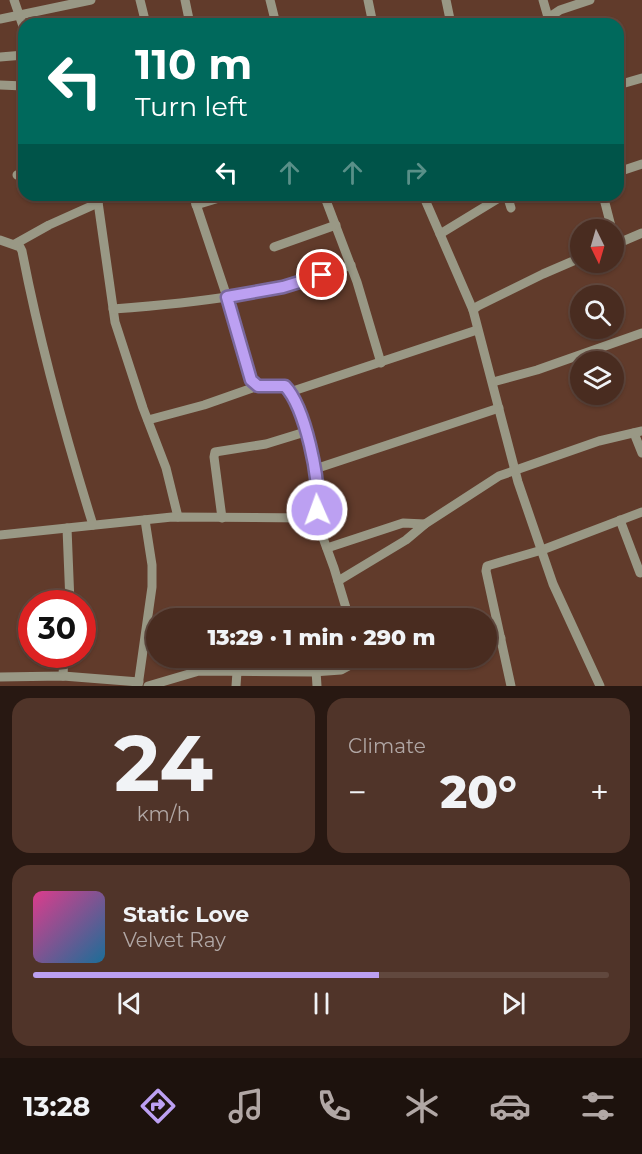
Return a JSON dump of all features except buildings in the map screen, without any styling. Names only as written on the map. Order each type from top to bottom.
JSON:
[{"type":"street","points":[[14,0],[20,18]]},
{"type":"street","points":[[0,19],[91,0]]},
{"type":"street","points":[[140,0],[144,18]]},
{"type":"street","points":[[185,0],[189,18]]},
{"type":"street","points":[[270,0],[274,18]]},
{"type":"street","points":[[368,0],[372,18]]},
{"type":"street","points":[[446,0],[450,18]]},
{"type":"street","points":[[543,0],[548,18]]},
{"type":"street","points":[[551,18],[560,10],[590,0]]},
{"type":"street","points":[[0,57],[18,56]]},
{"type":"street","points":[[624,83],[642,78]]},
{"type":"street","points":[[0,85],[18,86]]},
{"type":"street","points":[[624,170],[642,164]]},
{"type":"street","points":[[15,244],[94,201]]},
{"type":"street","points":[[98,201],[119,338],[166,468],[178,518]]},
{"type":"street","points":[[195,201],[227,297],[246,367],[251,380],[258,386]]},
{"type":"street","points":[[196,205],[209,201]]},
{"type":"street","points":[[326,201],[351,265],[381,363]]},
{"type":"street","points":[[426,201],[473,310],[515,470],[553,584],[600,686]]},
{"type":"street","points":[[440,234],[496,201]]},
{"type":"street","points":[[508,201],[511,208]]},
{"type":"street","points":[[605,201],[609,219]]},
{"type":"street","points":[[274,247],[336,225]]},
{"type":"street","points":[[624,238],[642,233]]},
{"type":"street","points":[[1,242],[15,244],[22,251],[44,356],[93,525]]},
{"type":"street","points":[[473,310],[570,262]]},
{"type":"street","points":[[113,309],[179,304],[283,287],[351,265]]},
{"type":"street","points":[[290,392],[477,330]]},
{"type":"street","points":[[493,382],[537,370],[642,333]]},
{"type":"street","points":[[148,420],[204,405],[258,386],[285,386],[301,416],[315,469],[318,504],[315,516],[346,608]]},
{"type":"street","points":[[315,469],[500,408]]},
{"type":"street","points":[[222,518],[213,457],[215,452],[266,444],[305,432]]},
{"type":"street","points":[[338,581],[406,540],[424,524],[500,476],[599,441],[638,432],[642,453]]},
{"type":"street","points":[[510,686],[486,568],[489,565],[542,550],[642,512]]},
{"type":"street","points":[[0,535],[178,518],[308,518],[315,516]]},
{"type":"street","points":[[142,685],[153,587],[145,520]]},
{"type":"street","points":[[620,520],[640,573]]},
{"type":"street","points":[[327,548],[404,523],[424,524]]},
{"type":"street","points":[[67,528],[69,590]]},
{"type":"street","points":[[497,639],[501,638]]},
{"type":"street","points":[[63,668],[63,676]]},
{"type":"street","points":[[0,677],[63,676],[142,685],[199,671],[316,671],[344,668]]},
{"type":"street","points":[[316,671],[317,686]]},
{"type":"street","points":[[236,686],[237,672]]},
{"type":"route","points":[[317,510],[315,469],[301,416],[285,386],[258,386],[251,380],[227,297],[283,287],[322,275]]}]
